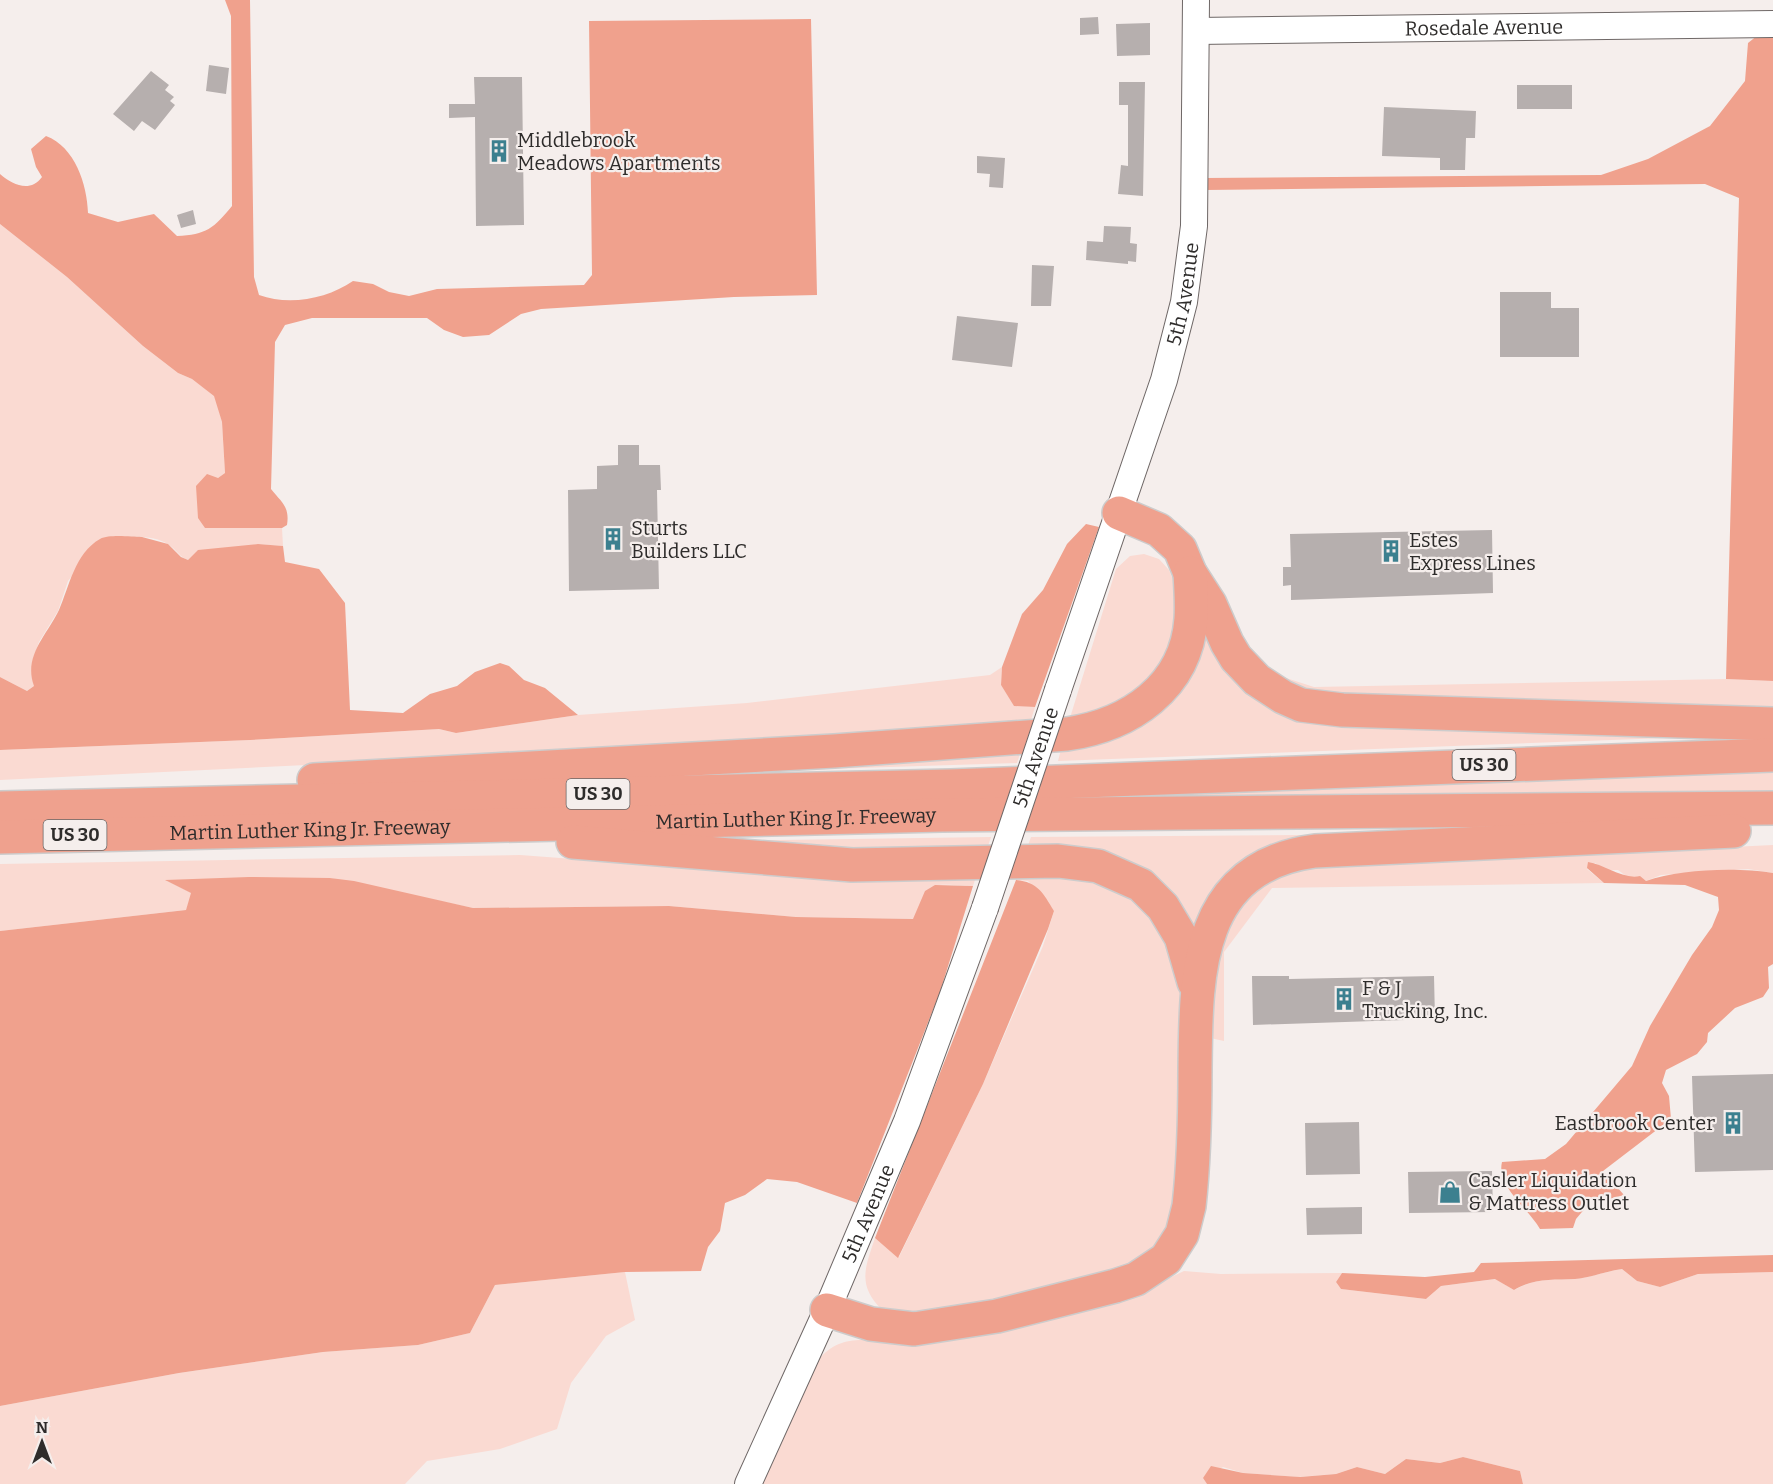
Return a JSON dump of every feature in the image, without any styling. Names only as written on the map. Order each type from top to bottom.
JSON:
[{"type":"highway","points":[[1119,513],[1167,535],[1180,549],[1190,573],[1210,604],[1231,650],[1247,671],[1268,689],[1301,705],[1342,710],[1773,724]]},
{"type":"highway","points":[[0,808],[215,785],[834,751],[1102,728],[1135,712],[1162,690],[1170,678],[1189,634],[1190,573]]},
{"type":"highway","name":"Martin Luther King Jr. Freeway","points":[[0,808],[950,786],[1773,755]]},
{"type":"highway","name":"Martin Luther King Jr. Freeway","points":[[0,837],[942,815],[1773,808]]},
{"type":"highway","points":[[827,1310],[894,1328],[936,1327],[997,1316],[1136,1280],[1166,1259],[1182,1234],[1191,1192],[1196,992],[1205,943],[1218,910],[1238,886],[1250,876],[1287,857],[1315,852],[1773,829]]},
{"type":"highway","points":[[151,833],[217,845],[502,840],[586,843],[844,865],[1086,863],[1128,877],[1152,894],[1163,907],[1181,937],[1196,992]]},
{"type":"street","name":"5th Avenue","points":[[748,1484],[827,1310],[907,1121],[985,908],[1170,359],[1184,302],[1194,226],[1196,0]]},
{"type":"street","name":"Rosedale Avenue","points":[[1196,32],[1773,24]]},
{"type":"shaded area","points":[[225,0],[250,0],[254,277],[259,295],[283,300],[307,299],[332,292],[353,281],[373,284],[389,292],[409,296],[437,289],[584,285],[592,275],[589,21],[811,19],[817,295],[734,297],[541,309],[521,314],[489,335],[463,337],[444,330],[427,318],[312,318],[285,325],[275,342],[271,489],[286,509],[287,525],[282,528],[205,528],[198,518],[196,486],[207,474],[218,478],[225,473],[222,422],[214,396],[192,379],[178,373],[143,346],[67,277],[0,224],[0,174],[21,186],[37,182],[42,177],[36,167],[31,149],[46,136],[65,149],[78,168],[85,190],[88,213],[118,222],[154,214],[177,236],[195,234],[209,229],[232,206],[231,16]]},
{"type":"shaded area","points":[[1773,34],[1773,681],[1726,679],[1739,198],[1705,184],[1205,190],[1205,178],[1601,175],[1648,159],[1710,126],[1745,81],[1748,43],[1758,35]]},
{"type":"shaded area","points":[[0,224],[67,277],[143,346],[178,373],[192,379],[215,396],[222,422],[225,473],[218,478],[205,528],[282,528],[283,546],[258,544],[188,560],[169,545],[154,538],[101,539],[68,581],[58,611],[39,642],[33,659],[34,686],[27,691],[0,677]]},
{"type":"shaded area","points":[[1086,524],[1099,527],[1035,707],[1014,706],[1001,685],[1002,667],[1022,614],[1043,590],[1067,544]]},
{"type":"shaded area","points":[[104,537],[142,537],[168,544],[181,557],[188,560],[198,550],[258,544],[283,546],[285,562],[319,569],[345,603],[350,710],[403,713],[430,694],[457,686],[475,672],[500,663],[509,666],[524,680],[545,688],[578,715],[456,733],[439,729],[250,740],[0,750],[0,677],[27,691],[34,686],[31,675],[34,655],[59,610],[74,571],[84,553],[91,545]]},
{"type":"shaded area","points":[[1144,554],[1159,559],[1169,570],[1176,587],[1178,625],[1165,661],[1127,702],[1069,721],[1116,569],[1130,556]]},
{"type":"shaded area","points":[[1200,618],[1243,682],[1692,737],[1058,761],[1062,746],[1100,739]]},
{"type":"shaded area","points":[[1256,658],[1283,677],[1314,687],[1726,679],[1773,681],[1773,710],[1302,696]]},
{"type":"shaded area","points":[[1002,667],[1001,685],[1014,705],[1035,707],[1030,723],[696,746],[0,780],[0,750],[250,740],[439,729],[456,733],[578,715],[747,703],[990,675]]},
{"type":"shaded area","points":[[1022,748],[1017,763],[734,772]]},
{"type":"shaded area","points":[[1773,772],[1773,794],[1068,800],[1128,792]]},
{"type":"shaded area","points":[[1426,834],[1320,841],[1198,927],[1191,927],[1180,909],[1026,851],[1031,837]]},
{"type":"shaded area","points":[[991,837],[986,852],[909,854],[716,841]]},
{"type":"shaded area","points":[[1773,845],[1773,873],[1748,869],[1661,875],[1646,881],[1626,876],[1618,870],[1606,870],[1595,863],[1587,869],[1604,883],[1272,888],[1224,952],[1224,1041],[1210,1038],[1220,932],[1250,892],[1269,880],[1313,867]]},
{"type":"shaded area","points":[[520,855],[839,879],[976,877],[973,886],[934,886],[924,896],[914,919],[796,917],[669,906],[473,908],[330,878],[167,881],[192,893],[186,910],[0,931],[0,864]]},
{"type":"shaded area","points":[[1588,862],[1627,876],[1640,876],[1646,881],[1675,874],[1709,870],[1773,873],[1773,964],[1768,967],[1769,988],[1763,997],[1735,1008],[1708,1033],[1707,1042],[1697,1054],[1666,1070],[1662,1083],[1669,1096],[1671,1119],[1603,1171],[1624,1195],[1592,1200],[1576,1219],[1573,1228],[1540,1229],[1508,1188],[1501,1171],[1502,1162],[1545,1159],[1566,1144],[1632,1066],[1650,1026],[1692,955],[1712,927],[1719,910],[1718,897],[1685,885],[1604,883],[1587,868]]},
{"type":"shaded area","points":[[1018,874],[1080,876],[1123,890],[1162,922],[1181,976],[1178,1175],[1175,1203],[1169,1224],[1157,1244],[1139,1260],[1119,1269],[1010,1298],[922,1313],[882,1310],[869,1292],[865,1276],[875,1238],[899,1257],[983,1084],[1043,946],[1054,911],[1028,881],[1016,880]]},
{"type":"shaded area","points":[[249,877],[330,878],[354,881],[473,908],[669,906],[796,917],[913,919],[925,891],[935,885],[973,886],[940,992],[857,1203],[797,1182],[767,1179],[745,1195],[725,1203],[720,1231],[708,1247],[701,1271],[625,1272],[495,1285],[470,1333],[418,1345],[323,1352],[179,1373],[0,1406],[0,931],[186,910],[191,893],[165,880]]},
{"type":"shaded area","points":[[1016,880],[1035,886],[1054,911],[983,1084],[898,1258],[875,1238]]},
{"type":"shaded area","points":[[1773,1255],[1773,1272],[1698,1274],[1660,1287],[1637,1281],[1622,1269],[1581,1278],[1536,1282],[1514,1290],[1495,1279],[1441,1286],[1426,1299],[1341,1289],[1336,1282],[1342,1273],[1425,1277],[1474,1272],[1481,1263]]},
{"type":"shaded area","points":[[1622,1269],[1637,1281],[1660,1287],[1698,1274],[1773,1272],[1773,1484],[1523,1484],[1520,1471],[1463,1457],[1440,1463],[1406,1459],[1385,1474],[1357,1467],[1336,1474],[1298,1477],[1243,1473],[1223,1467],[1203,1478],[1207,1484],[761,1484],[820,1358],[832,1347],[845,1342],[876,1340],[1131,1296],[1184,1271],[1221,1274],[1342,1273],[1336,1282],[1341,1289],[1426,1299],[1441,1286],[1496,1279],[1514,1290],[1536,1282],[1580,1278]]},
{"type":"shaded area","points":[[625,1272],[635,1320],[606,1336],[571,1383],[557,1429],[500,1449],[427,1461],[405,1484],[0,1484],[0,1406],[179,1373],[323,1352],[418,1345],[470,1333],[495,1285]]},
{"type":"shaded area","points":[[1463,1457],[1520,1471],[1523,1484],[1207,1484],[1203,1478],[1211,1466],[1243,1473],[1300,1477],[1336,1474],[1357,1467],[1385,1474],[1406,1459],[1440,1463]]},
{"type":"building","points":[[1098,17],[1099,34],[1080,35],[1080,18]]},
{"type":"building","points":[[1150,23],[1150,55],[1117,56],[1116,24]]},
{"type":"building","points":[[209,65],[229,68],[226,94],[206,91]]},
{"type":"building","points":[[151,71],[169,85],[165,90],[174,97],[170,101],[175,105],[155,130],[142,121],[134,131],[113,114]]},
{"type":"building","name":"Middlebrook Meadows Apartments","points":[[474,77],[522,77],[524,225],[476,226],[475,117],[449,118],[449,104],[475,104]]},
{"type":"building","points":[[1119,82],[1145,82],[1143,196],[1118,194],[1121,165],[1128,166],[1128,105],[1119,105]]},
{"type":"building","points":[[1517,85],[1572,85],[1572,109],[1517,109]]},
{"type":"building","points":[[1384,107],[1476,111],[1475,138],[1466,138],[1465,170],[1440,170],[1440,158],[1382,156]]},
{"type":"building","points":[[977,156],[1005,158],[1003,188],[989,187],[990,174],[977,173]]},
{"type":"building","points":[[193,210],[196,224],[181,228],[177,215]]},
{"type":"building","points":[[1104,226],[1131,227],[1130,243],[1137,244],[1136,262],[1128,261],[1128,264],[1086,260],[1087,241],[1103,242]]},
{"type":"building","points":[[1032,265],[1054,266],[1051,306],[1031,306]]},
{"type":"building","points":[[1500,292],[1551,292],[1551,308],[1579,308],[1579,357],[1500,357]]},
{"type":"building","points":[[957,316],[1018,323],[1012,367],[952,360]]},
{"type":"building","name":"Sturts Builders LLC","points":[[618,445],[639,445],[639,465],[660,465],[661,490],[657,490],[659,589],[569,591],[568,490],[597,489],[597,466],[618,465]]},
{"type":"building","name":"Estes Express Lines","points":[[1492,530],[1493,593],[1291,600],[1291,585],[1283,586],[1283,567],[1291,567],[1290,534]]},
{"type":"building","name":"F & J Trucking, Inc.","points":[[1252,976],[1289,976],[1289,979],[1434,976],[1435,1019],[1253,1025]]},
{"type":"building","name":"Eastbrook Center","points":[[1773,1074],[1773,1170],[1695,1172],[1692,1076]]},
{"type":"building","points":[[1359,1122],[1360,1174],[1306,1175],[1305,1123]]},
{"type":"building","name":"Casler Liquidation & Mattress Outlet","points":[[1492,1171],[1493,1212],[1409,1213],[1408,1172]]},
{"type":"building","points":[[1362,1207],[1362,1234],[1307,1235],[1306,1208]]},
{"type":"place","name":"Middlebrook Meadows Apartments","points":[[499,151]]},
{"type":"place","name":"Sturts Builders LLC","points":[[613,539]]},
{"type":"place","name":"Estes Express Lines","points":[[1391,551]]},
{"type":"place","name":"F & J Trucking, Inc.","points":[[1344,999]]},
{"type":"place","name":"Eastbrook Center","points":[[1733,1123]]},
{"type":"place","name":"Casler Liquidation & Mattress Outlet","points":[[1450,1192]]}]
